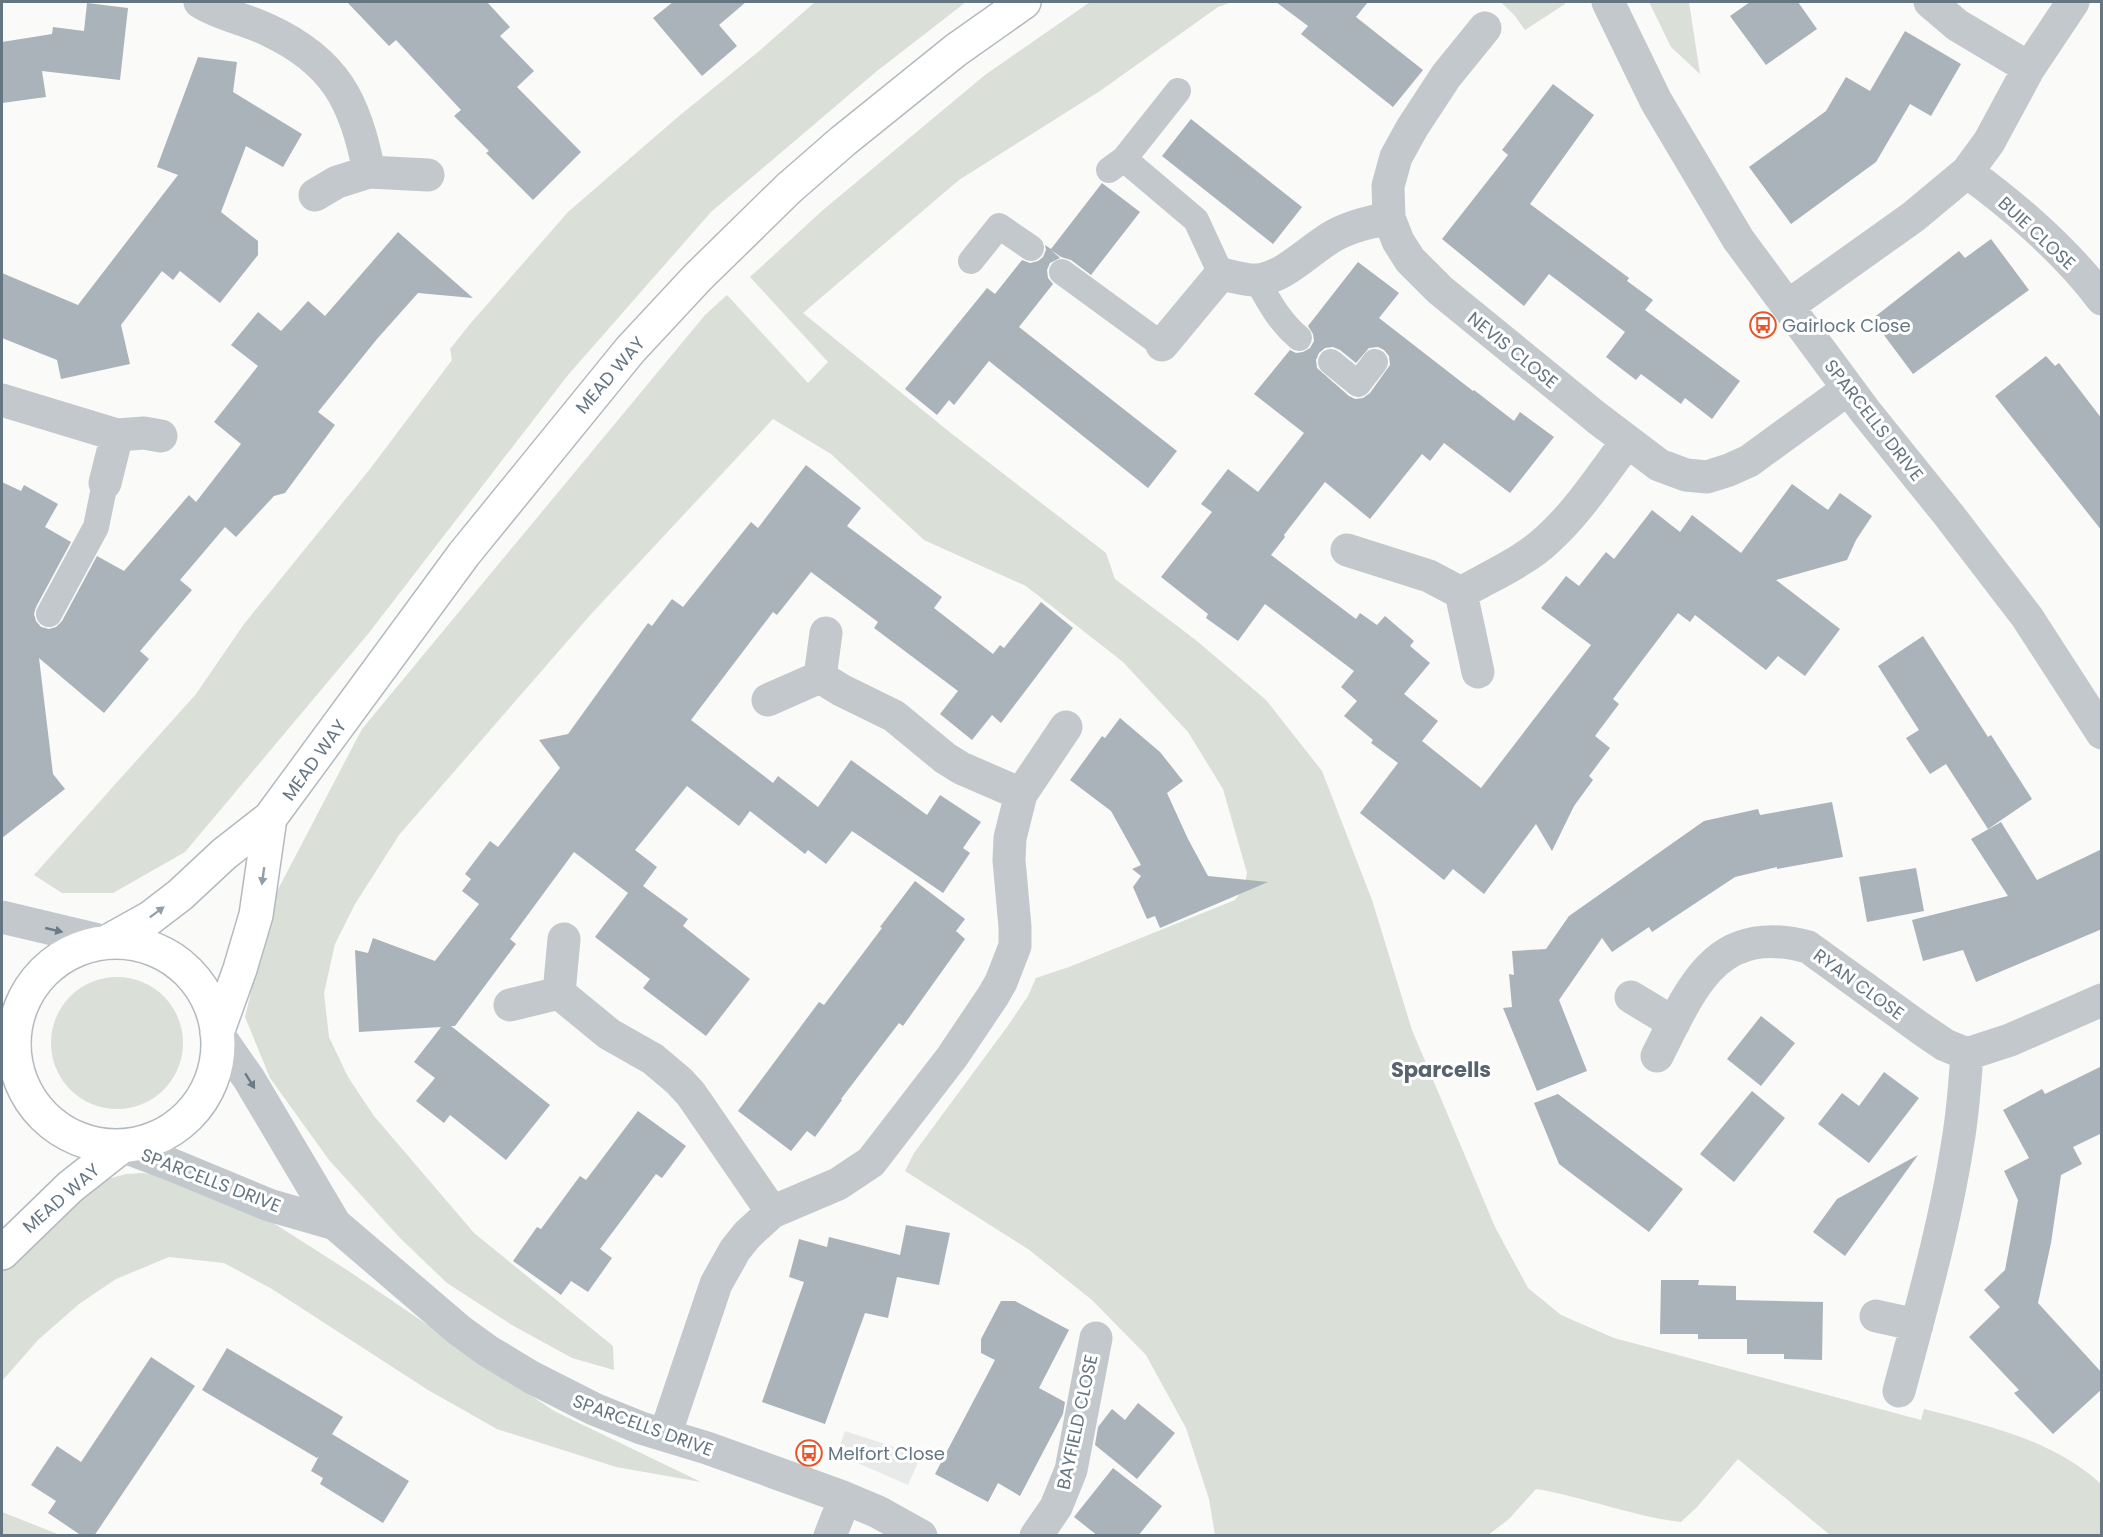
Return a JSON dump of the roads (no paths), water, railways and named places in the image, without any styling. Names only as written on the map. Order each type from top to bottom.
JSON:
[{"type":"main road","name":"MEAD WAY","points":[[107,942],[150,918],[173,901],[225,854],[270,818],[464,554],[597,389],[697,278],[789,188],[843,141],[956,50],[1024,2]]},
{"type":"main road","name":"MEAD WAY","points":[[217,1033],[256,915],[270,818]]},
{"type":"main road","points":[[2,1088],[8,1035],[14,1031],[22,1004],[36,981],[56,962],[72,953],[107,942],[135,944],[160,953],[184,969],[200,987],[211,1009],[217,1033],[217,1057],[211,1081],[199,1103],[184,1120],[166,1133],[145,1142],[122,1146],[99,1145],[77,1139],[57,1128],[37,1109],[23,1085],[8,1035]]},
{"type":"main road","name":"MEAD WAY","points":[[2,1253],[70,1187],[122,1146]]},
{"type":"street","points":[[200,2],[276,34],[321,63],[337,82],[349,102],[357,121],[369,172]]},
{"type":"street","name":"SPARCELLS DRIVE","points":[[1608,2],[1656,101],[1738,239],[1848,389],[2027,617],[2102,733]]},
{"type":"street","points":[[1930,2],[1957,25],[2029,68]]},
{"type":"street","points":[[1788,306],[1913,217],[1967,172],[1989,142],[2029,68],[2073,2]]},
{"type":"street","name":"NEVIS CLOSE","points":[[1485,28],[1446,76],[1396,157],[1388,186],[1389,218],[1398,241],[1410,260],[1440,290],[1627,442],[1659,465],[1686,475],[1707,477],[1749,461],[1848,389]]},
{"type":"street","points":[[315,195],[337,183],[369,172],[428,175]]},
{"type":"street","name":"BUIE CLOSE","points":[[1967,172],[2039,232],[2102,299]]},
{"type":"street","points":[[1162,345],[1221,274],[1257,280],[1269,277],[1291,266],[1333,236],[1350,228],[1389,218]]},
{"type":"street","points":[[2,400],[117,435],[144,433],[161,436]]},
{"type":"street","points":[[105,483],[117,435]]},
{"type":"street","points":[[1461,593],[1529,554],[1548,540],[1567,520],[1627,442]]},
{"type":"street","points":[[1347,550],[1429,576],[1461,593],[1478,672]]},
{"type":"street","points":[[820,677],[826,633]]},
{"type":"street","points":[[768,700],[820,677]]},
{"type":"street","points":[[820,677],[894,716],[945,758],[962,768],[1021,794]]},
{"type":"street","points":[[665,1435],[716,1284],[735,1250],[747,1235],[772,1212],[838,1184],[871,1162],[952,1058],[1001,982],[1015,946],[1010,838],[1021,794],[1066,727]]},
{"type":"street","points":[[2,918],[107,942]]},
{"type":"street","points":[[559,993],[564,939]]},
{"type":"street","name":"RYAN CLOSE","points":[[1657,1056],[1703,973],[1715,961],[1748,944],[1787,941],[1808,947],[1824,957],[1945,1045],[1967,1054]]},
{"type":"street","points":[[559,993],[609,1034],[653,1059],[679,1081],[691,1094],[772,1212]]},
{"type":"street","points":[[510,1005],[559,993]]},
{"type":"street","points":[[1631,997],[1674,1023]]},
{"type":"street","points":[[1899,1391],[1936,1248],[1958,1142],[1967,1054],[2010,1040],[2102,1000]]},
{"type":"street","name":"SPARCELLS DRIVE","points":[[217,1033],[249,1079],[335,1224],[459,1330],[488,1351],[572,1399],[640,1428],[845,1498],[878,1512],[921,1536]]},
{"type":"street","name":"SPARCELLS DRIVE","points":[[122,1146],[269,1204],[335,1224]]},
{"type":"street","points":[[1876,1316],[1917,1325]]},
{"type":"street","name":"BAYFIELD CLOSE","points":[[1036,1536],[1056,1507],[1071,1470],[1096,1338]]},
{"type":"street","points":[[830,1536],[845,1498]]},
{"type":"lane","points":[[1178,91],[1116,164],[1196,220],[1221,274]]},
{"type":"lane","points":[[971,261],[999,226],[1030,248]]},
{"type":"lane","points":[[1062,272],[1162,345]]},
{"type":"lane","points":[[1257,280],[1275,312],[1299,338]]},
{"type":"lane","points":[[1331,362],[1358,384],[1375,362]]},
{"type":"lane","points":[[49,614],[96,527],[105,483]]},
{"type":"place","name":"Gairlock Close","points":[[1763,325]]},
{"type":"place","name":"Melfort Close","points":[[809,1453]]},
{"type":"district","name":"Sparcells","points":[[1441,1069]]}]
